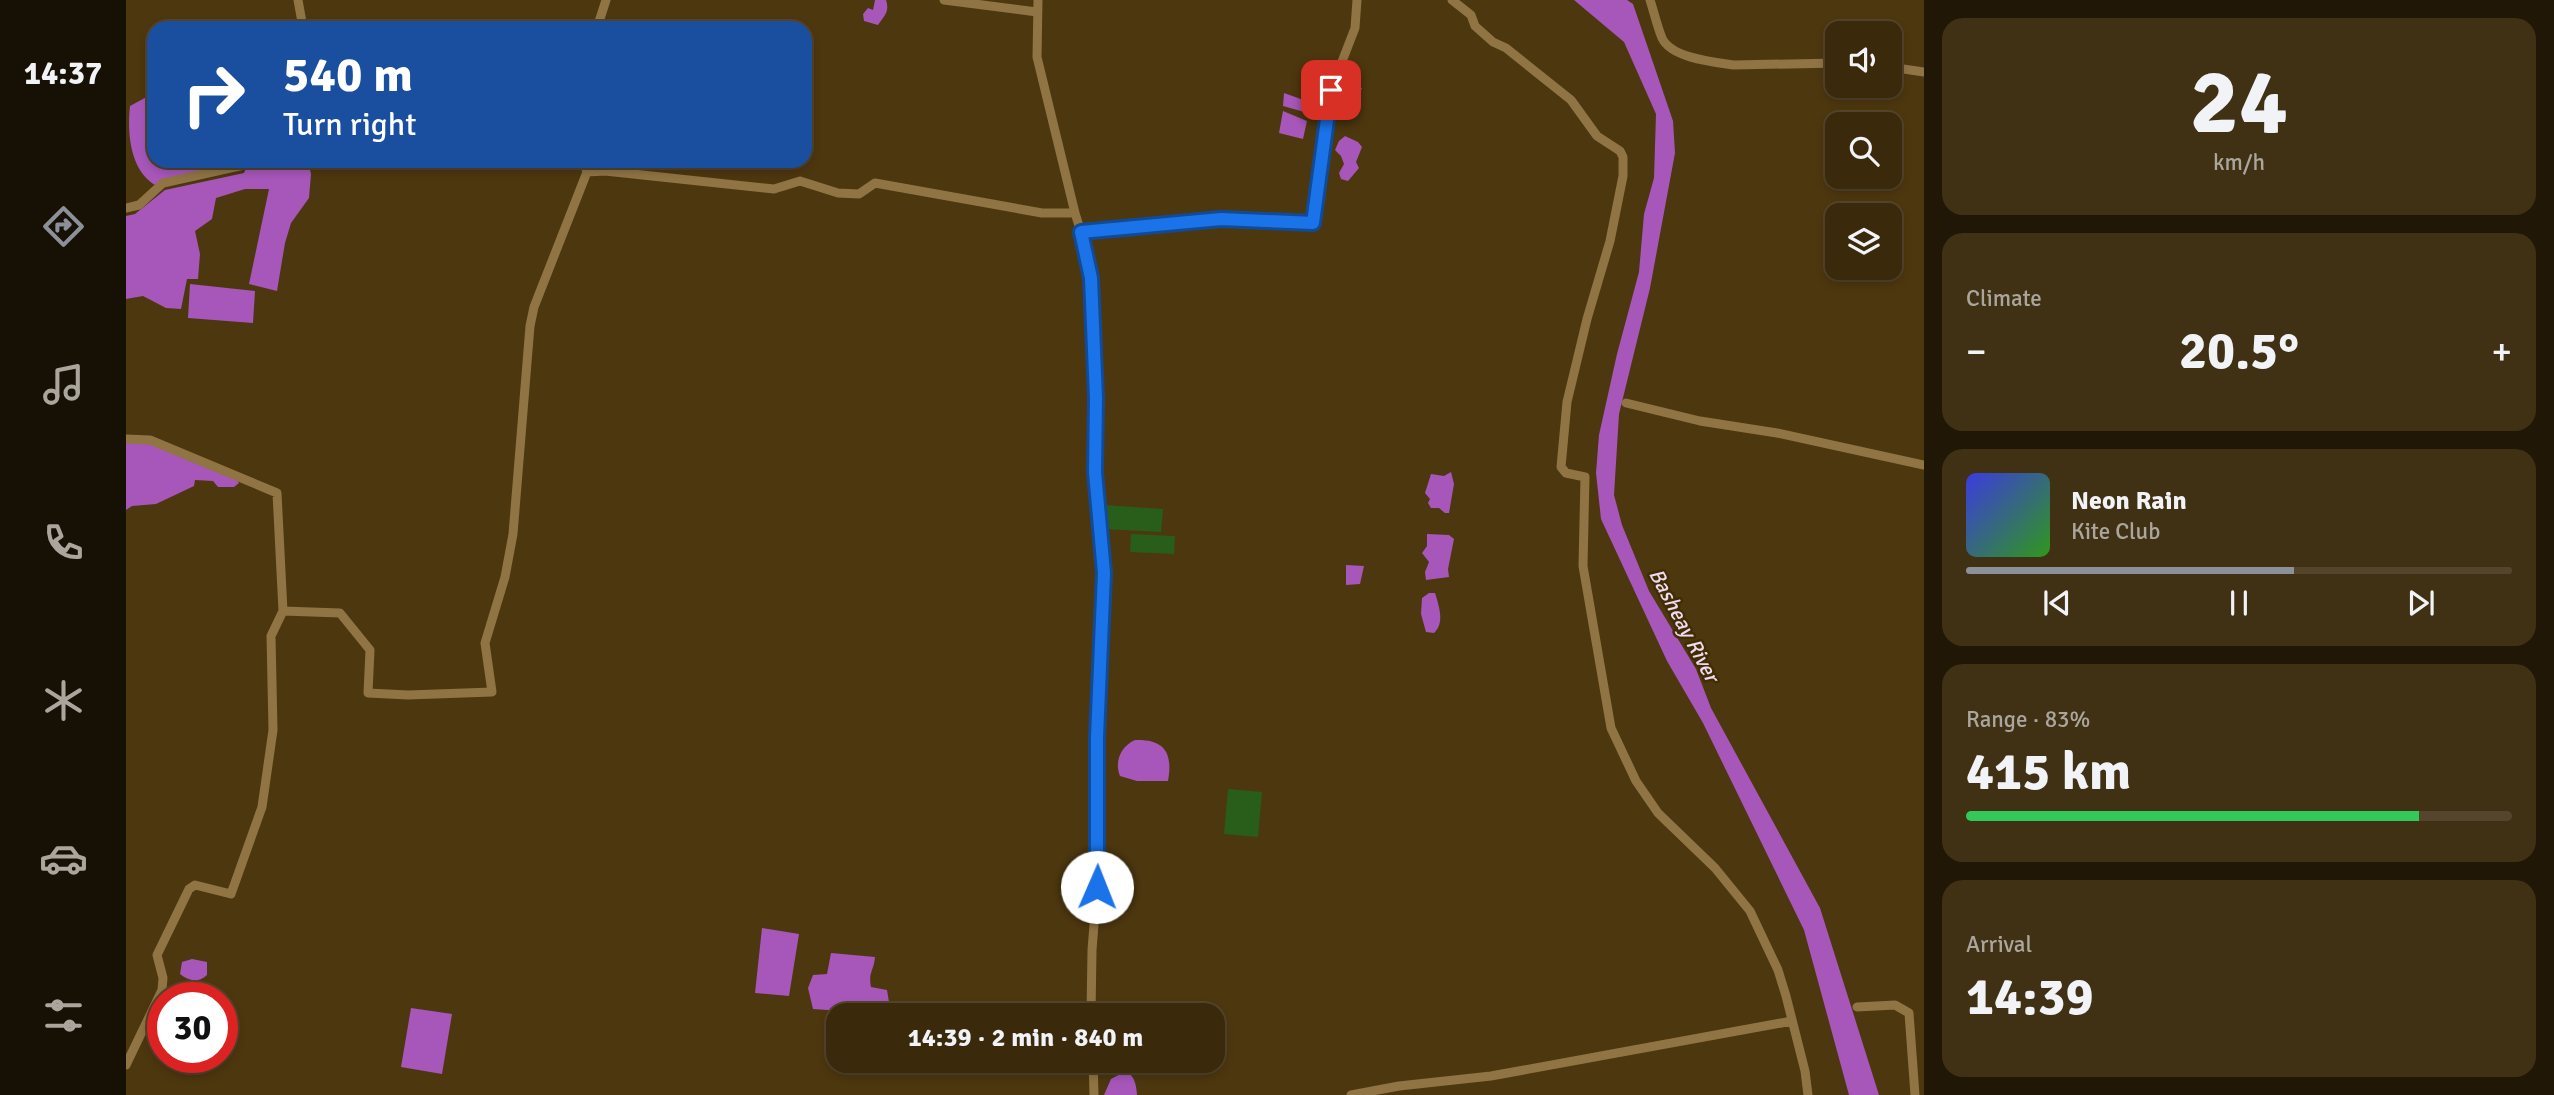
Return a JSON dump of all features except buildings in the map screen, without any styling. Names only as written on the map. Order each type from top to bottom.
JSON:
[{"type":"street","points":[[298,0],[302,21]]},
{"type":"street","points":[[599,21],[606,0]]},
{"type":"street","points":[[944,0],[1037,12]]},
{"type":"street","points":[[1038,0],[1037,57],[1091,278],[1096,414],[1095,472],[1104,573],[1097,737],[1097,887],[1091,1003]]},
{"type":"street","points":[[1081,232],[1221,219],[1313,223],[1331,90],[1355,28],[1357,0]]},
{"type":"street","points":[[1452,0],[1471,15],[1475,26],[1493,42],[1506,48],[1572,100],[1597,136],[1620,151],[1623,157],[1623,176],[1610,240],[1567,402],[1561,467],[1566,473],[1585,477],[1583,566],[1611,728],[1636,781],[1658,813],[1715,868],[1750,911],[1778,970],[1793,1021],[1808,1095]]},
{"type":"street","points":[[1650,0],[1663,40],[1672,51],[1734,65],[1825,62]]},
{"type":"street","points":[[1902,69],[1924,72]]},
{"type":"street","points":[[126,208],[139,205],[163,183],[230,168]]},
{"type":"street","points":[[283,611],[340,613],[370,650],[368,693],[408,695],[492,692],[485,643],[505,578],[513,534],[530,326],[534,307],[587,172],[586,168]]},
{"type":"street","points":[[587,172],[605,171],[774,189],[800,181],[838,193],[859,194],[876,183],[1042,213],[1075,213]]},
{"type":"street","points":[[1626,403],[1700,421],[1777,433],[1924,465]]},
{"type":"street","points":[[126,439],[150,440],[277,493],[283,611],[271,636],[271,755],[262,807],[241,870],[231,894],[207,886],[195,885],[189,889],[157,955],[163,978],[162,990],[126,1065]]},
{"type":"street","points":[[1857,1007],[1895,1005],[1909,1013],[1915,1095]]},
{"type":"street","points":[[1351,1095],[1399,1086],[1491,1076],[1793,1021]]},
{"type":"street","points":[[1093,1073],[1094,1095]]},
{"type":"green space","points":[[1105,505],[1163,509],[1161,532],[1103,529]]},
{"type":"green space","points":[[1131,534],[1175,536],[1174,554],[1130,552]]},
{"type":"green space","points":[[1228,789],[1262,792],[1258,837],[1224,834]]},
{"type":"shaded area","points":[[875,0],[886,0],[887,4],[886,14],[878,25],[864,21],[863,14],[868,8],[873,10]]},
{"type":"shaded area","points":[[1574,0],[1627,0],[1633,4],[1673,121],[1675,153],[1650,288],[1619,414],[1614,495],[1622,525],[1649,591],[1696,669],[1711,708],[1820,908],[1879,1095],[1849,1095],[1804,930],[1703,723],[1667,661],[1601,519],[1596,473],[1599,435],[1639,272],[1644,214],[1654,178],[1656,114],[1624,42]]},
{"type":"shaded area","points":[[1346,86],[1362,88],[1349,114],[1338,111],[1333,104],[1338,92]]},
{"type":"shaded area","points":[[1284,93],[1312,103],[1308,113],[1283,106]]},
{"type":"shaded area","points":[[147,97],[147,168],[229,168],[157,186],[141,171],[132,151],[130,106]]},
{"type":"shaded area","points":[[1283,111],[1307,121],[1303,139],[1279,133]]},
{"type":"shaded area","points":[[1345,136],[1362,147],[1356,162],[1359,168],[1348,181],[1341,179],[1339,173],[1344,164],[1335,150]]},
{"type":"shaded area","points":[[246,168],[310,168],[309,198],[291,223],[277,291],[249,284],[269,189],[245,189],[216,198],[212,219],[195,231],[200,254],[198,279],[187,279],[181,309],[166,308],[143,296],[126,299],[126,216],[135,214],[165,190],[244,173]]},
{"type":"shaded area","points":[[190,284],[255,291],[253,323],[188,318]]},
{"type":"shaded area","points":[[126,440],[147,441],[235,477],[239,483],[234,487],[218,487],[213,481],[195,480],[194,486],[156,504],[132,506],[126,510]]},
{"type":"shaded area","points":[[1451,472],[1454,484],[1449,513],[1445,513],[1439,508],[1431,508],[1428,503],[1430,499],[1425,493],[1431,474],[1444,476]]},
{"type":"shaded area","points":[[1427,534],[1449,535],[1454,539],[1449,577],[1426,580],[1425,572],[1429,562],[1422,553],[1427,546]]},
{"type":"shaded area","points":[[1346,565],[1364,566],[1360,584],[1346,585]]},
{"type":"shaded area","points":[[1429,593],[1435,593],[1440,614],[1434,633],[1426,632],[1421,614],[1422,598]]},
{"type":"shaded area","points":[[1135,740],[1154,742],[1165,750],[1169,763],[1168,781],[1137,781],[1120,776],[1120,755],[1126,746]]},
{"type":"shaded area","points":[[762,928],[799,934],[789,996],[755,993]]},
{"type":"shaded area","points":[[831,953],[875,957],[871,987],[887,990],[889,1002],[826,1003],[826,1010],[813,1009],[808,988],[813,975],[827,974]]},
{"type":"shaded area","points":[[192,959],[207,962],[207,975],[204,978],[194,980],[180,974],[182,962]]},
{"type":"shaded area","points":[[411,1008],[452,1014],[442,1074],[401,1067]]},
{"type":"shaded area","points":[[1128,1073],[1134,1081],[1137,1095],[1104,1095],[1111,1079]]},
{"type":"route","points":[[1097,887],[1097,737],[1104,573],[1095,472],[1097,439],[1091,278],[1081,232],[1221,219],[1313,223],[1331,90]]},
{"type":"water label","name":"Basheay River","points":[[1684,625]]}]
